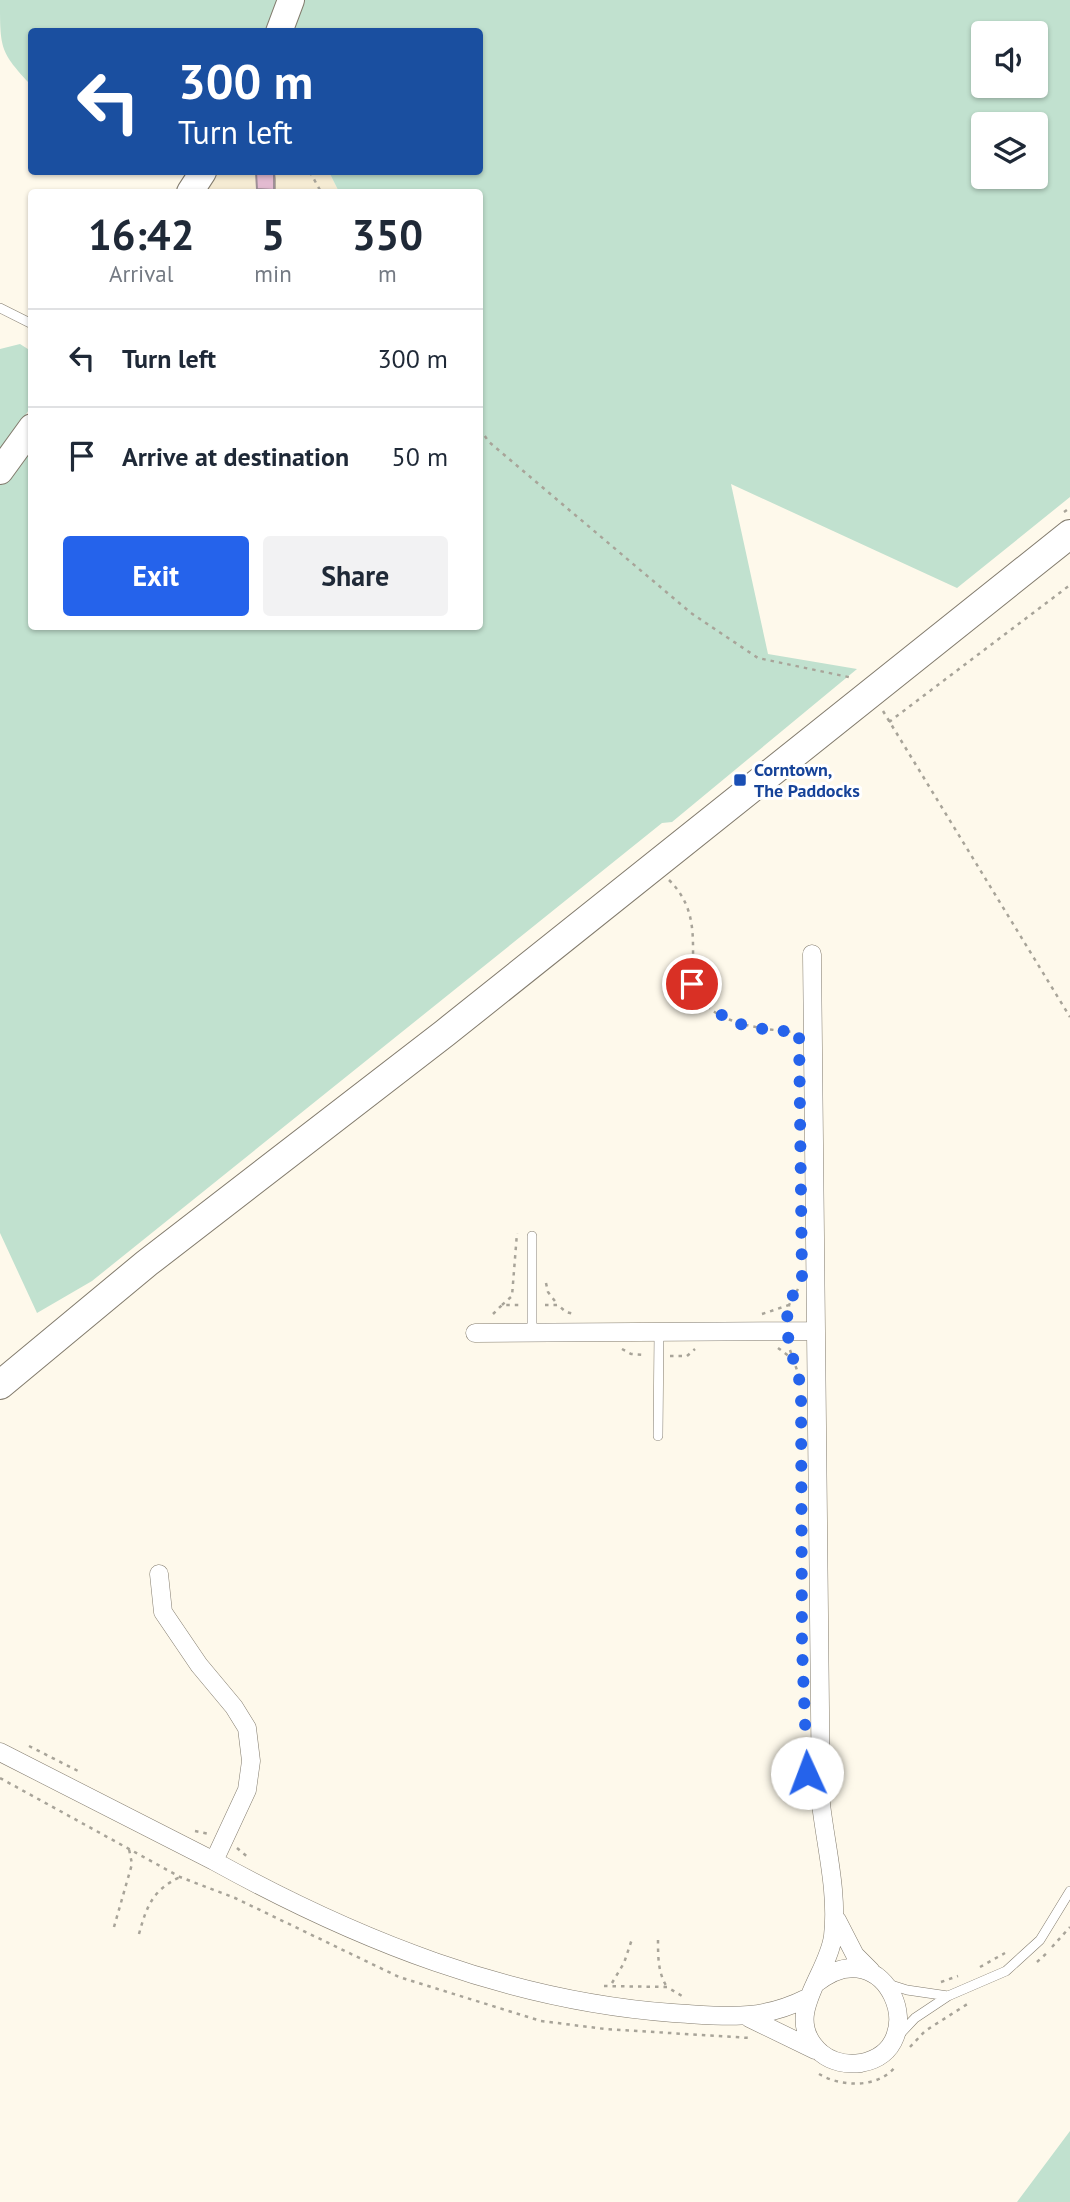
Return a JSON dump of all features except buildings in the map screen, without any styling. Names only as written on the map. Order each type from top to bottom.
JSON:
[{"type":"main road","points":[[280,28],[291,0]]},
{"type":"main road","points":[[0,471],[28,432]]},
{"type":"main road","points":[[0,1385],[147,1263],[445,1032],[1070,534]]},
{"type":"street","points":[[812,954],[815,1505],[819,1552],[821,1804],[834,1913],[830,1949],[811,1991],[805,2029],[823,2055]]},
{"type":"street","points":[[480,1325],[531,1332],[816,1331]]},
{"type":"street","points":[[159,1574],[163,1612],[199,1665],[234,1706],[247,1728],[251,1761],[247,1790],[214,1861]]},
{"type":"street","points":[[0,1752],[322,1916],[448,1968],[538,1994],[621,2009],[749,2018],[788,2007],[811,1991],[828,1974],[843,1969],[859,1969],[880,1979]]},
{"type":"street","points":[[749,2018],[836,2062],[859,2063],[899,2048],[899,2013],[895,1997],[855,1955],[834,1913]]},
{"type":"lane","points":[[1,308],[28,322]]},
{"type":"lane","points":[[531,1332],[532,1236]]},
{"type":"lane","points":[[659,1332],[659,1436]]},
{"type":"lane","points":[[899,2048],[915,2018],[948,1996],[1006,1971],[1040,1940],[1070,1891]]},
{"type":"lane","points":[[880,1979],[907,1990],[948,1996]]},
{"type":"path","points":[[483,433],[489,442],[691,613],[758,659],[855,679],[889,722],[1070,1017]]},
{"type":"path","points":[[889,722],[1070,585]]},
{"type":"path","points":[[663,873],[682,893],[689,910],[692,984],[706,1005],[722,1018],[747,1025],[799,1032],[799,1027]]},
{"type":"path","points":[[480,1325],[512,1296],[517,1233]]},
{"type":"path","points":[[799,1284],[789,1305],[789,1331],[791,1357],[800,1380]]},
{"type":"path","points":[[502,1305],[558,1305],[566,1312],[575,1314]]},
{"type":"path","points":[[755,1316],[789,1305]]},
{"type":"path","points":[[26,1744],[84,1775]]},
{"type":"path","points":[[0,1777],[180,1877],[235,1898],[399,1977],[541,2021],[605,2029],[756,2039]]},
{"type":"path","points":[[188,1832],[200,1831],[225,1841],[247,1854],[253,1864]]},
{"type":"path","points":[[114,1927],[132,1864],[129,1849]]},
{"type":"path","points":[[139,1934],[146,1905],[154,1893],[180,1877]]},
{"type":"path","points":[[1033,1965],[1070,1927]]},
{"type":"path","points":[[611,1984],[624,1963],[632,1939]]},
{"type":"path","points":[[658,1940],[660,1971],[667,1987]]},
{"type":"path","points":[[980,1967],[1014,1945]]},
{"type":"path","points":[[939,1982],[968,1973]]},
{"type":"path","points":[[602,1987],[611,1984],[667,1987],[686,1997]]},
{"type":"path","points":[[899,2048],[980,1996]]},
{"type":"path","points":[[817,2073],[828,2079],[853,2085],[891,2073],[898,2063]]},
{"type":"shaded area","points":[[214,175],[330,175],[338,189],[205,189]]},
{"type":"green space","points":[[0,0],[282,0],[270,28],[28,28],[28,82],[8,57],[0,29]]},
{"type":"green space","points":[[304,0],[1070,0],[1070,497],[957,588],[731,484],[768,654],[857,669],[672,822],[662,823],[92,1281],[37,1313],[0,1233],[0,484],[28,444],[28,630],[483,630],[483,189],[338,189],[330,175],[483,175],[483,28],[292,28]]},
{"type":"green space","points":[[20,344],[28,349],[28,411],[0,452],[0,349]]},
{"type":"green space","points":[[1070,2131],[1070,2202],[1017,2202]]},
{"type":"place","name":"Corntown, The Paddocks","points":[[740,780]]},
{"type":"route","points":[[692,984],[706,1005],[722,1018],[772,1031],[799,1032],[802,1276],[789,1305],[789,1331],[791,1357],[801,1387],[802,1646],[807,1773]]}]
